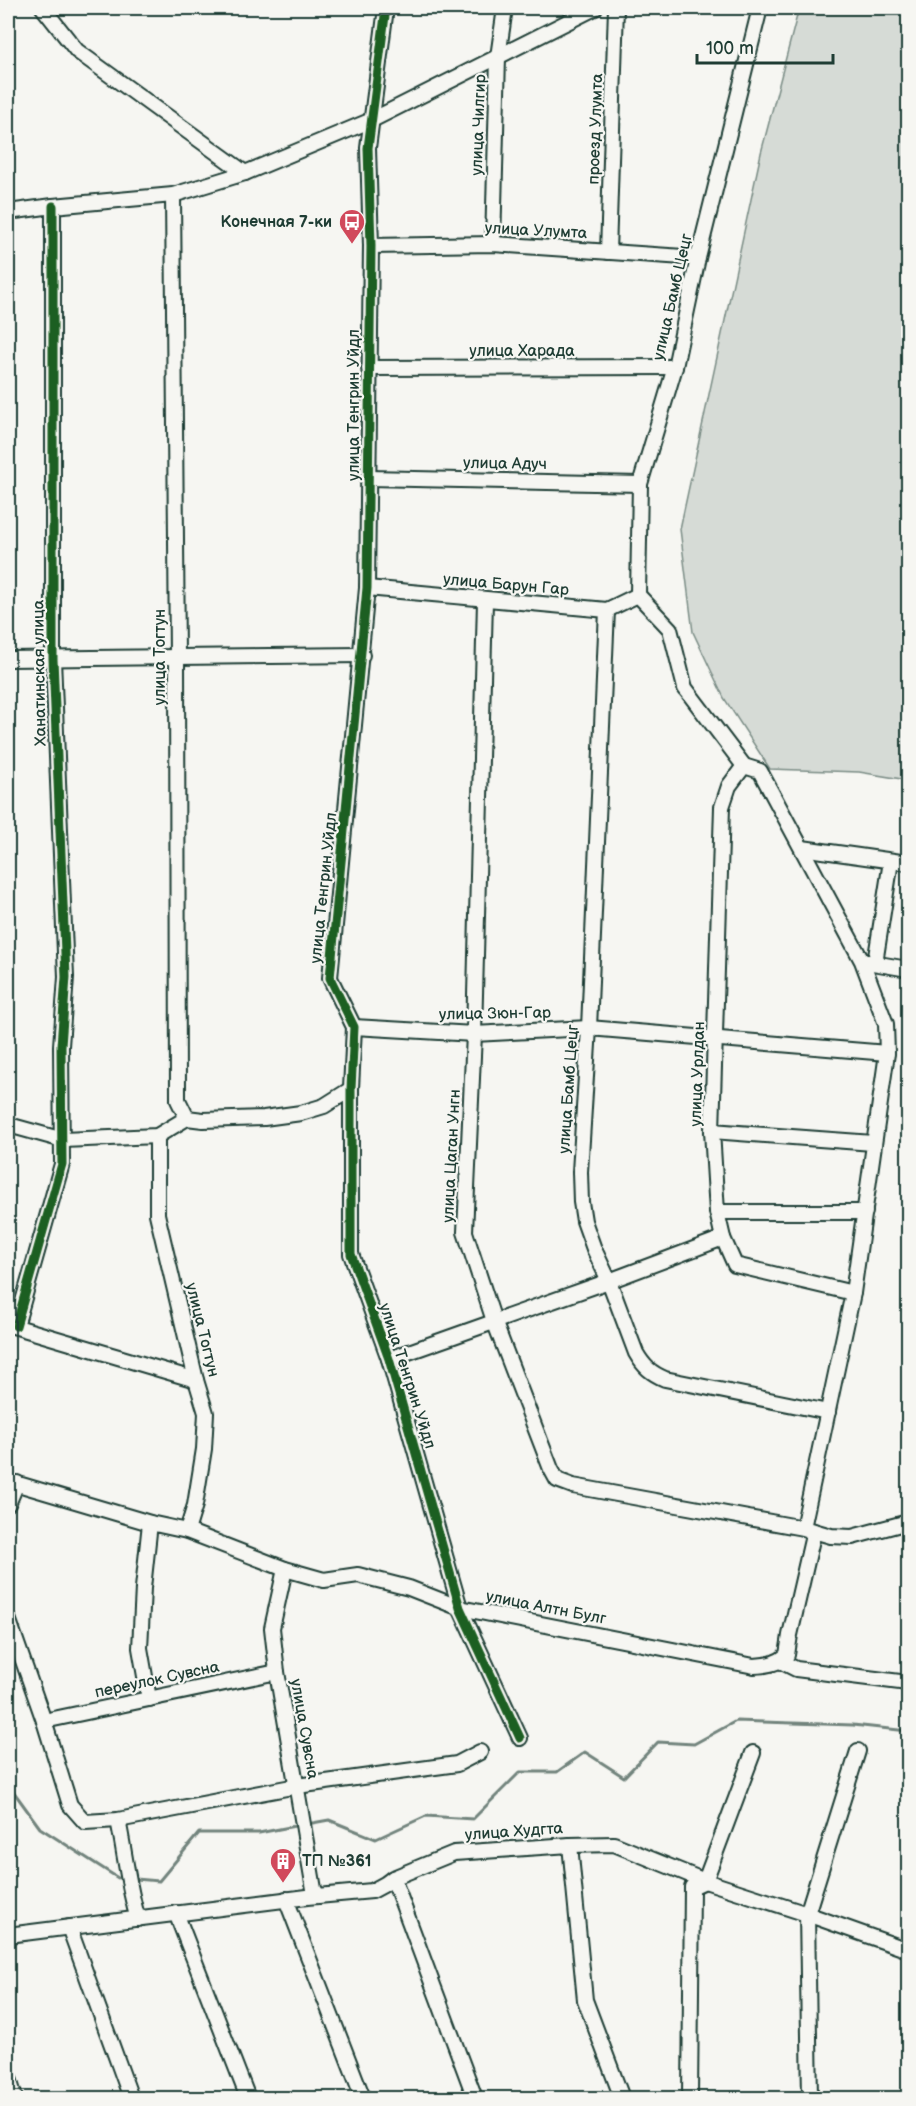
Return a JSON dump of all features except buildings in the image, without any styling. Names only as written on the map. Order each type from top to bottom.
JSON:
[{"type":"street","points":[[43,8],[77,51],[245,173]]},
{"type":"street","name":"улица Тенгрин Уйдл","points":[[386,8],[368,148],[371,246],[367,588],[330,978],[354,1027],[351,1089],[351,1254],[389,1359],[460,1608],[520,1738]]},
{"type":"street","name":"улица Чилгир","points":[[493,244],[498,57],[505,8]]},
{"type":"street","points":[[8,212],[173,195],[245,173],[372,120],[595,8]]},
{"type":"street","name":"проезд Улумта","points":[[608,252],[616,8]]},
{"type":"street","name":"улица Бамб Цецг","points":[[638,595],[640,484],[675,367],[698,258],[760,8]]},
{"type":"street","name":"улица Тогтун","points":[[173,195],[178,1100],[187,1118]]},
{"type":"street","name":"Ханатинская улица","points":[[12,1325],[62,1164],[63,1140],[61,1046],[66,977],[53,659],[53,206]]},
{"type":"street","name":"улица Улумта","points":[[371,246],[493,244],[698,258]]},
{"type":"street","name":"улица Харада","points":[[369,368],[675,367]]},
{"type":"street","name":"улица Адуч","points":[[369,478],[640,484]]},
{"type":"street","name":"улица Барун Гар","points":[[367,588],[607,610]]},
{"type":"street","points":[[607,610],[638,595],[670,629],[685,688],[744,766],[760,771],[868,962],[886,1024],[887,1053],[853,1293],[828,1412],[787,1654],[780,1661],[796,1669],[909,1683]]},
{"type":"street","name":"улица Цаган Унгн","points":[[485,600],[474,1034],[465,1232],[494,1321],[551,1469],[557,1480],[595,1491],[831,1536],[852,1537],[909,1522]]},
{"type":"street","name":"улица Бамб Цецг","points":[[607,610],[589,1028],[580,1172],[584,1221],[636,1353],[650,1373],[665,1379],[828,1412]]},
{"type":"street","points":[[8,659],[362,655]]},
{"type":"street","name":"улица Урлдан","points":[[744,766],[729,786],[722,807],[712,1131],[717,1212],[723,1238],[735,1265],[853,1293]]},
{"type":"street","points":[[802,848],[909,863]]},
{"type":"street","points":[[868,962],[891,861]]},
{"type":"street","points":[[868,962],[909,969]]},
{"type":"street","name":"улица Зюн-Гар","points":[[354,1027],[474,1034],[589,1028],[887,1053]]},
{"type":"street","points":[[8,1126],[63,1140],[157,1136],[187,1118],[203,1120],[264,1118],[302,1113],[324,1106],[351,1089]]},
{"type":"street","points":[[712,1131],[873,1143]]},
{"type":"street","name":"улица Тогтун","points":[[157,1136],[157,1214],[196,1380],[206,1413],[204,1449],[195,1505],[187,1531]]},
{"type":"street","points":[[717,1212],[865,1212]]},
{"type":"street","points":[[389,1359],[723,1238]]},
{"type":"street","points":[[12,1325],[196,1380]]},
{"type":"street","points":[[8,1504],[12,1482]]},
{"type":"street","name":"улица Алтн Булг","points":[[12,1482],[150,1523],[187,1531],[285,1569],[324,1580],[358,1575],[409,1588],[460,1608],[754,1666],[770,1665],[780,1661]]},
{"type":"street","points":[[149,1699],[140,1648],[150,1523]]},
{"type":"street","name":"улица Сувсна","points":[[285,1569],[272,1628],[277,1672],[314,1889],[318,1896]]},
{"type":"street","points":[[8,1618],[70,1805],[84,1822],[118,1820],[297,1786],[457,1764],[480,1752]]},
{"type":"street","name":"переулок Сувсна","points":[[44,1721],[277,1672]]},
{"type":"street","points":[[810,2098],[807,1914],[858,1751]]},
{"type":"street","points":[[690,2098],[692,1887],[705,1881],[753,1752]]},
{"type":"street","points":[[118,1820],[128,1870],[129,1890],[138,1918]]},
{"type":"street","name":"улица Худгта","points":[[8,1935],[286,1899],[372,1891],[393,1878],[454,1853],[614,1844],[705,1881],[909,1950]]},
{"type":"street","points":[[570,1845],[585,2000],[622,2098]]},
{"type":"street","points":[[393,1878],[475,2098]]},
{"type":"street","points":[[286,1899],[363,2098]]},
{"type":"street","points":[[176,1913],[248,2098]]},
{"type":"street","points":[[69,1927],[132,2098]]},
{"type":"street","points":[[8,2075],[15,2098]]},
{"type":"shaded area","points":[[799,8],[908,8],[908,780],[859,772],[770,769],[724,698],[693,632],[680,529],[761,153]]},
{"type":"waterway","points":[[307,1824],[329,1820],[376,1839],[426,1816],[473,1819],[520,1772],[557,1772],[585,1752],[624,1777],[658,1742],[694,1744],[736,1721],[853,1725],[908,1731]]},
{"type":"waterway","points":[[8,1784],[40,1828],[118,1878]]},
{"type":"waterway","points":[[136,1879],[159,1881],[199,1833],[259,1833],[300,1825]]},
{"type":"cycle path","points":[[386,8],[368,148],[371,246],[367,588],[330,978],[354,1027],[351,1089],[351,1254],[389,1359],[460,1608],[520,1738]]},
{"type":"cycle path","points":[[16,1326],[62,1164],[61,1046],[66,977],[53,659],[53,206]]},
{"type":"place","name":"Конечная 7-ки","points":[[352,245]]},
{"type":"place","name":"ТП №361","points":[[283,1884]]}]
